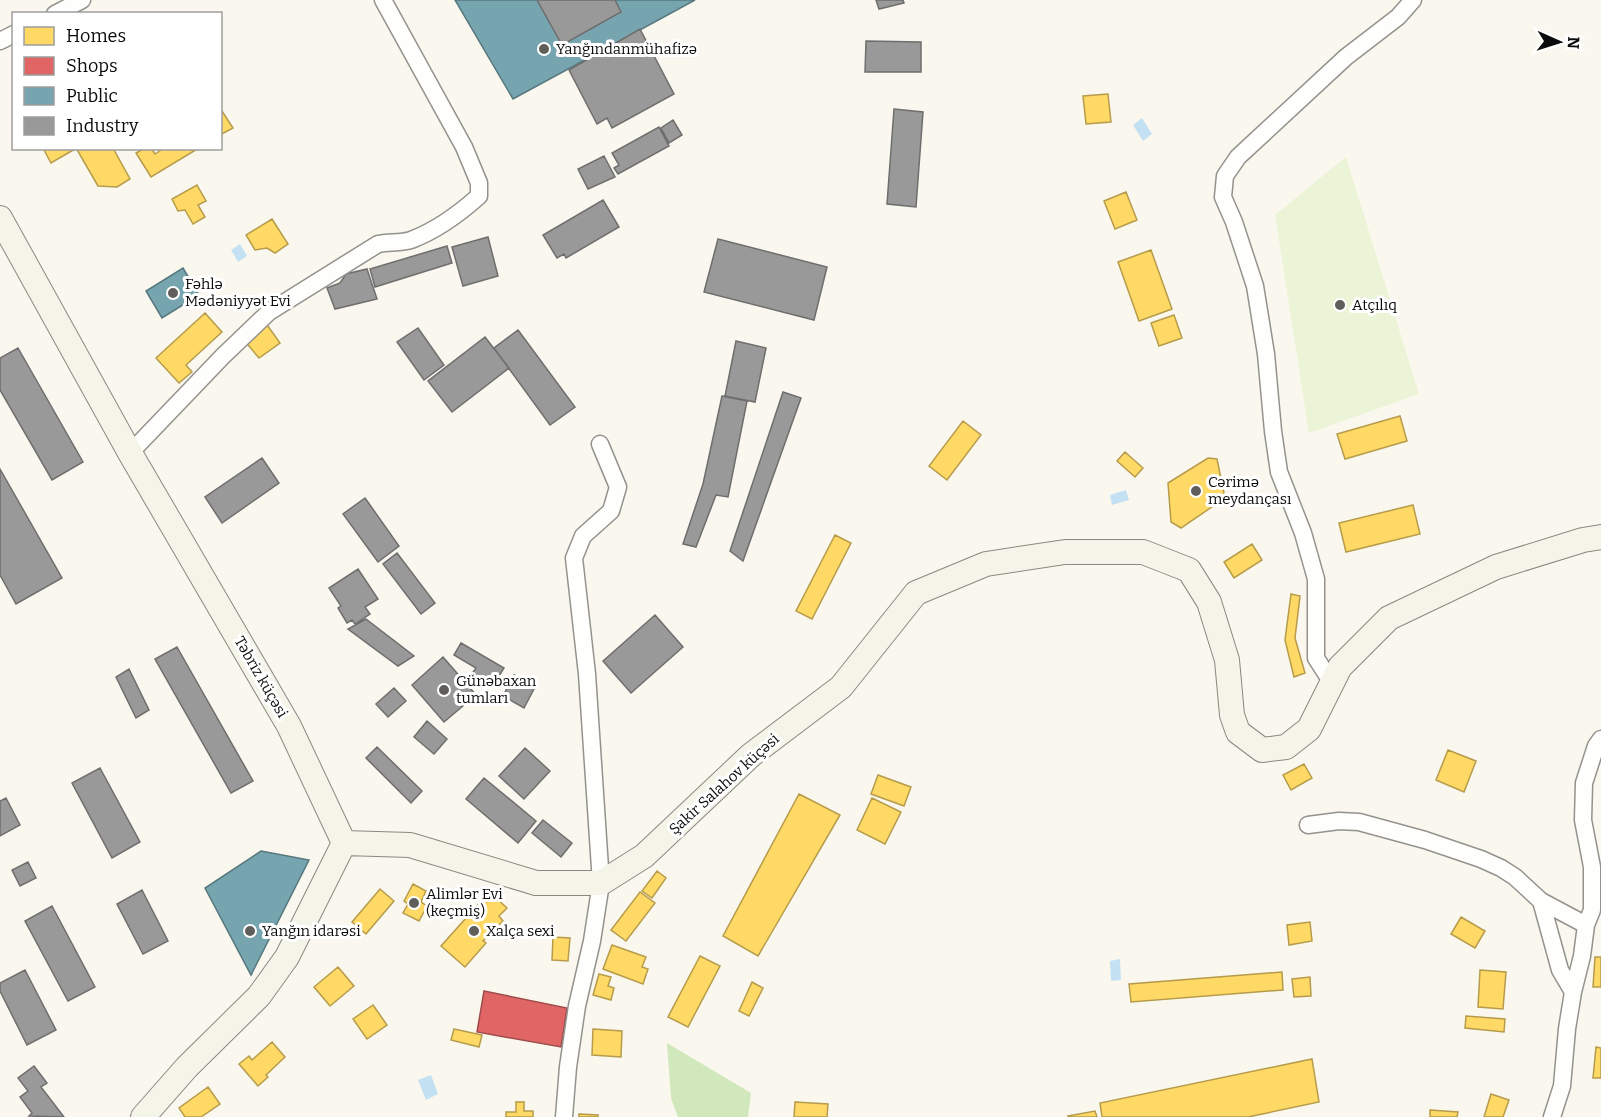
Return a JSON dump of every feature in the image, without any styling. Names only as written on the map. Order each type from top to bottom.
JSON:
[{"type":"street","points":[[59,12],[82,0]]},
{"type":"street","points":[[130,453],[223,356],[269,312],[378,244],[409,241],[466,208],[479,196],[479,183],[464,147],[383,0]]},
{"type":"street","points":[[1332,683],[1316,658],[1316,579],[1303,533],[1280,472],[1273,431],[1266,354],[1255,286],[1234,222],[1223,198],[1226,176],[1238,157],[1346,57],[1398,17],[1413,0]]},
{"type":"street","name":"Təbriz küçəsi","points":[[0,218],[130,453],[289,726],[344,843]]},
{"type":"street","points":[[564,1117],[568,1067],[577,1006],[592,942],[601,883],[586,674],[574,558],[583,536],[611,511],[618,487],[600,444]]},
{"type":"street","name":"Şakir Salahov küçəsi","points":[[601,883],[644,856],[751,755],[841,687],[916,593],[986,564],[1065,552],[1143,552],[1189,570],[1209,602],[1227,660],[1232,715],[1238,732],[1262,750],[1286,747],[1309,729],[1340,667],[1389,618],[1496,567],[1582,540],[1601,537]]},
{"type":"street","points":[[1552,1117],[1562,1086],[1573,992],[1582,956],[1586,925],[1592,910],[1592,867],[1583,820],[1584,783],[1596,746],[1601,739]]},
{"type":"street","points":[[1308,825],[1339,821],[1359,822],[1457,850],[1501,868],[1541,901],[1586,925]]},
{"type":"street","points":[[143,1117],[187,1067],[259,996],[287,957],[344,843],[410,845],[536,884],[601,883]]},
{"type":"street","points":[[1541,901],[1560,970],[1573,992]]},
{"type":"green space","name":"Atçılıq","points":[[1346,157],[1419,394],[1309,433],[1275,215]]},
{"type":"green space","points":[[667,1043],[751,1093],[748,1117],[678,1117],[671,1098]]},
{"type":"water","points":[[1142,118],[1152,134],[1143,141],[1133,125]]},
{"type":"water","points":[[240,244],[247,256],[238,262],[231,250]]},
{"type":"water","points":[[1126,490],[1129,500],[1112,505],[1110,495]]},
{"type":"water","points":[[1120,959],[1121,980],[1111,981],[1110,961]]},
{"type":"water","points":[[431,1075],[438,1094],[426,1100],[418,1080]]},
{"type":"building: Homes","points":[[1108,94],[1111,122],[1086,124],[1083,96]]},
{"type":"building: Homes","points":[[222,111],[233,128],[222,134]]},
{"type":"building: Homes","points":[[44,150],[73,150],[51,163]]},
{"type":"building: Homes","points":[[77,150],[114,150],[130,179],[117,187],[98,186]]},
{"type":"building: Homes","points":[[141,150],[152,150],[155,154],[161,150],[196,150],[151,177],[136,153]]},
{"type":"building: Homes","points":[[197,185],[206,201],[198,205],[205,217],[193,224],[185,210],[178,211],[172,199]]},
{"type":"building: Homes","points":[[1126,192],[1137,220],[1115,229],[1104,201]]},
{"type":"building: Homes","points":[[272,219],[288,244],[275,253],[267,248],[255,250],[246,235]]},
{"type":"building: Homes","points":[[1151,250],[1172,309],[1139,321],[1118,262]]},
{"type":"building: Homes","points":[[205,313],[222,332],[186,365],[192,372],[179,383],[156,358]]},
{"type":"building: Homes","points":[[1174,315],[1182,338],[1159,346],[1151,323]]},
{"type":"building: Homes","points":[[265,322],[280,343],[259,358],[243,339]]},
{"type":"building: Homes","points":[[1400,416],[1407,441],[1345,459],[1337,434]]},
{"type":"building: Homes","points":[[963,421],[981,435],[947,480],[929,466]]},
{"type":"building: Homes","points":[[1125,452],[1143,468],[1135,477],[1117,461]]},
{"type":"building: Homes","name":"Cərimə meydançası","points":[[1208,458],[1217,459],[1225,498],[1181,528],[1171,522],[1168,483]]},
{"type":"building: Homes","points":[[1413,505],[1420,534],[1346,552],[1339,523]]},
{"type":"building: Homes","points":[[835,535],[851,543],[812,619],[796,611]]},
{"type":"building: Homes","points":[[1252,544],[1262,560],[1234,578],[1224,562]]},
{"type":"building: Homes","points":[[1291,594],[1300,596],[1295,638],[1305,673],[1294,677],[1285,640]]},
{"type":"building: Homes","points":[[1448,750],[1476,761],[1464,792],[1436,780]]},
{"type":"building: Homes","points":[[1304,764],[1312,778],[1291,790],[1283,775]]},
{"type":"building: Homes","points":[[878,775],[911,787],[904,806],[871,794]]},
{"type":"building: Homes","points":[[799,794],[840,815],[758,956],[723,936]]},
{"type":"building: Homes","points":[[872,798],[901,812],[885,844],[857,830]]},
{"type":"building: Homes","points":[[657,871],[666,878],[652,898],[642,891]]},
{"type":"building: Homes","name":"Alimlər Evi (keçmiş)","points":[[413,884],[426,891],[421,902],[427,906],[419,921],[403,913],[408,904],[404,901]]},
{"type":"building: Homes","points":[[380,889],[394,901],[366,934],[352,922]]},
{"type":"building: Homes","points":[[640,892],[655,903],[626,941],[611,930]]},
{"type":"building: Homes","name":"Xalça sexi","points":[[494,896],[507,908],[499,916],[503,921],[483,941],[486,943],[465,967],[441,946],[484,898],[487,902]]},
{"type":"building: Homes","points":[[1461,917],[1485,931],[1475,948],[1451,934]]},
{"type":"building: Homes","points":[[1310,922],[1312,941],[1289,945],[1287,925]]},
{"type":"building: Homes","points":[[553,937],[570,938],[568,961],[552,960]]},
{"type":"building: Homes","points":[[612,945],[646,957],[642,967],[648,969],[643,984],[603,969]]},
{"type":"building: Homes","points":[[700,956],[720,966],[688,1027],[668,1017]]},
{"type":"building: Homes","points":[[1595,957],[1601,957],[1601,987],[1593,987]]},
{"type":"building: Homes","points":[[338,967],[354,986],[330,1006],[314,987]]},
{"type":"building: Homes","points":[[1480,970],[1506,972],[1503,1009],[1478,1007]]},
{"type":"building: Homes","points":[[1282,972],[1283,990],[1131,1002],[1129,984]]},
{"type":"building: Homes","points":[[599,974],[611,977],[608,986],[614,988],[611,1000],[593,995]]},
{"type":"building: Homes","points":[[1310,977],[1311,996],[1294,997],[1292,979]]},
{"type":"building: Homes","points":[[752,982],[763,988],[749,1016],[739,1011]]},
{"type":"building: Homes","points":[[373,1005],[387,1025],[367,1039],[353,1019]]},
{"type":"building: Homes","points":[[1466,1016],[1505,1019],[1504,1032],[1465,1028]]},
{"type":"building: Homes","points":[[454,1029],[482,1035],[479,1047],[451,1040]]},
{"type":"building: Homes","points":[[593,1029],[622,1031],[621,1057],[592,1055]]},
{"type":"building: Homes","points":[[272,1042],[285,1057],[258,1086],[239,1064],[249,1056],[252,1060]]},
{"type":"building: Homes","points":[[1596,1047],[1601,1048],[1601,1078],[1593,1078]]},
{"type":"building: Homes","points":[[1312,1059],[1319,1102],[1248,1117],[1102,1117],[1100,1103]]},
{"type":"building: Homes","points":[[208,1087],[220,1104],[201,1117],[185,1117],[179,1108]]},
{"type":"building: Homes","points":[[1491,1094],[1509,1100],[1503,1117],[1484,1117]]},
{"type":"building: Homes","points":[[516,1102],[524,1102],[524,1111],[533,1111],[533,1117],[506,1117],[506,1112],[516,1112]]},
{"type":"building: Homes","points":[[795,1102],[828,1104],[827,1117],[794,1117]]},
{"type":"building: Homes","points":[[1430,1110],[1458,1112],[1457,1117],[1430,1117]]},
{"type":"building: Homes","points":[[1095,1111],[1097,1117],[1068,1116]]},
{"type":"building: Homes","points":[[579,1114],[598,1115],[598,1117],[579,1117]]},
{"type":"building: Shops","points":[[484,991],[567,1008],[561,1047],[477,1032]]},
{"type":"building: Public","name":"Yanğındanmühafizə","points":[[455,0],[695,0],[513,99]]},
{"type":"building: Public","name":"Fəhlə Mədəniyyət Evi","points":[[183,268],[199,295],[162,318],[146,291]]},
{"type":"building: Public","name":"Yanğın idarəsi","points":[[261,851],[309,860],[251,975],[205,888]]},
{"type":"building: Industry","points":[[537,0],[615,0],[621,12],[562,45]]},
{"type":"building: Industry","points":[[876,0],[903,0],[904,3],[879,9]]},
{"type":"building: Industry","points":[[640,29],[674,94],[612,128],[607,118],[597,124],[569,70]]},
{"type":"building: Industry","points":[[866,41],[921,42],[921,72],[865,72]]},
{"type":"building: Industry","points":[[894,109],[923,112],[916,207],[887,204]]},
{"type":"building: Industry","points":[[673,120],[682,135],[669,143],[661,128]]},
{"type":"building: Industry","points":[[659,127],[669,146],[618,174],[614,168],[619,165],[612,153]]},
{"type":"building: Industry","points":[[604,156],[615,177],[588,189],[578,169]]},
{"type":"building: Industry","points":[[603,200],[619,227],[566,258],[564,254],[557,258],[543,235]]},
{"type":"building: Industry","points":[[488,237],[498,276],[463,286],[452,247]]},
{"type":"building: Industry","points":[[718,239],[827,267],[814,320],[704,292]]},
{"type":"building: Industry","points":[[447,246],[452,263],[375,287],[370,269]]},
{"type":"building: Industry","points":[[367,269],[377,299],[335,309],[327,288],[340,283],[346,274]]},
{"type":"building: Industry","points":[[418,328],[444,365],[424,380],[397,342]]},
{"type":"building: Industry","points":[[518,330],[575,407],[550,425],[494,348]]},
{"type":"building: Industry","points":[[485,337],[509,368],[452,412],[428,381]]},
{"type":"building: Industry","points":[[736,341],[766,348],[755,402],[725,396]]},
{"type":"building: Industry","points":[[18,348],[83,462],[52,480],[0,390],[0,358]]},
{"type":"building: Industry","points":[[783,392],[801,398],[743,561],[730,551]]},
{"type":"building: Industry","points":[[722,396],[747,401],[728,497],[716,495],[696,547],[683,544],[703,484]]},
{"type":"building: Industry","points":[[262,458],[279,483],[222,523],[205,497]]},
{"type":"building: Industry","points":[[0,469],[62,578],[16,604],[0,575]]},
{"type":"building: Industry","points":[[365,498],[399,546],[378,562],[343,514]]},
{"type":"building: Industry","points":[[397,553],[435,603],[421,614],[383,564]]},
{"type":"building: Industry","points":[[358,569],[378,599],[365,607],[370,614],[355,624],[352,620],[347,623],[338,608],[341,606],[329,588]]},
{"type":"building: Industry","points":[[655,615],[683,647],[631,693],[603,661]]},
{"type":"building: Industry","points":[[366,619],[414,656],[398,666],[348,629]]},
{"type":"building: Industry","points":[[461,643],[504,668],[492,687],[471,675],[476,668],[454,655]]},
{"type":"building: Industry","points":[[177,647],[253,781],[231,793],[155,659]]},
{"type":"building: Industry","name":"Günəbaxan tumları","points":[[443,657],[476,695],[444,722],[412,685]]},
{"type":"building: Industry","points":[[129,669],[149,710],[136,718],[116,677]]},
{"type":"building: Industry","points":[[514,675],[535,687],[524,708],[503,696]]},
{"type":"building: Industry","points":[[394,688],[406,701],[388,717],[376,704]]},
{"type":"building: Industry","points":[[427,721],[447,739],[434,754],[414,737]]},
{"type":"building: Industry","points":[[377,747],[422,791],[411,803],[366,758]]},
{"type":"building: Industry","points":[[525,748],[550,771],[524,799],[499,776]]},
{"type":"building: Industry","points":[[100,768],[140,842],[112,858],[72,783]]},
{"type":"building: Industry","points":[[484,778],[536,821],[518,843],[466,799]]},
{"type":"building: Industry","points":[[6,798],[20,825],[0,836],[0,801]]},
{"type":"building: Industry","points":[[543,820],[572,843],[561,857],[532,833]]},
{"type":"building: Industry","points":[[28,862],[36,878],[20,886],[12,870]]},
{"type":"building: Industry","points":[[142,890],[168,941],[143,954],[117,904]]},
{"type":"building: Industry","points":[[52,906],[95,987],[68,1001],[25,921]]},
{"type":"building: Industry","points":[[25,970],[56,1030],[27,1045],[0,991],[0,983]]},
{"type":"building: Industry","points":[[34,1066],[47,1083],[41,1087],[64,1117],[29,1116],[32,1113],[20,1097],[28,1091],[18,1078]]},
{"type":"place","name":"Yanğındanmühafizə","points":[[544,49]]},
{"type":"place","name":"Fəhlə Mədəniyyət Evi","points":[[173,293]]},
{"type":"place","name":"Atçılıq","points":[[1340,305]]},
{"type":"place","name":"Cərimə meydançası","points":[[1196,491]]},
{"type":"place","name":"Günəbaxan tumları","points":[[444,690]]},
{"type":"place","name":"Alimlər Evi (keçmiş)","points":[[414,903]]},
{"type":"place","name":"Yanğın idarəsi","points":[[250,931]]},
{"type":"place","name":"Xalça sexi","points":[[474,931]]}]
